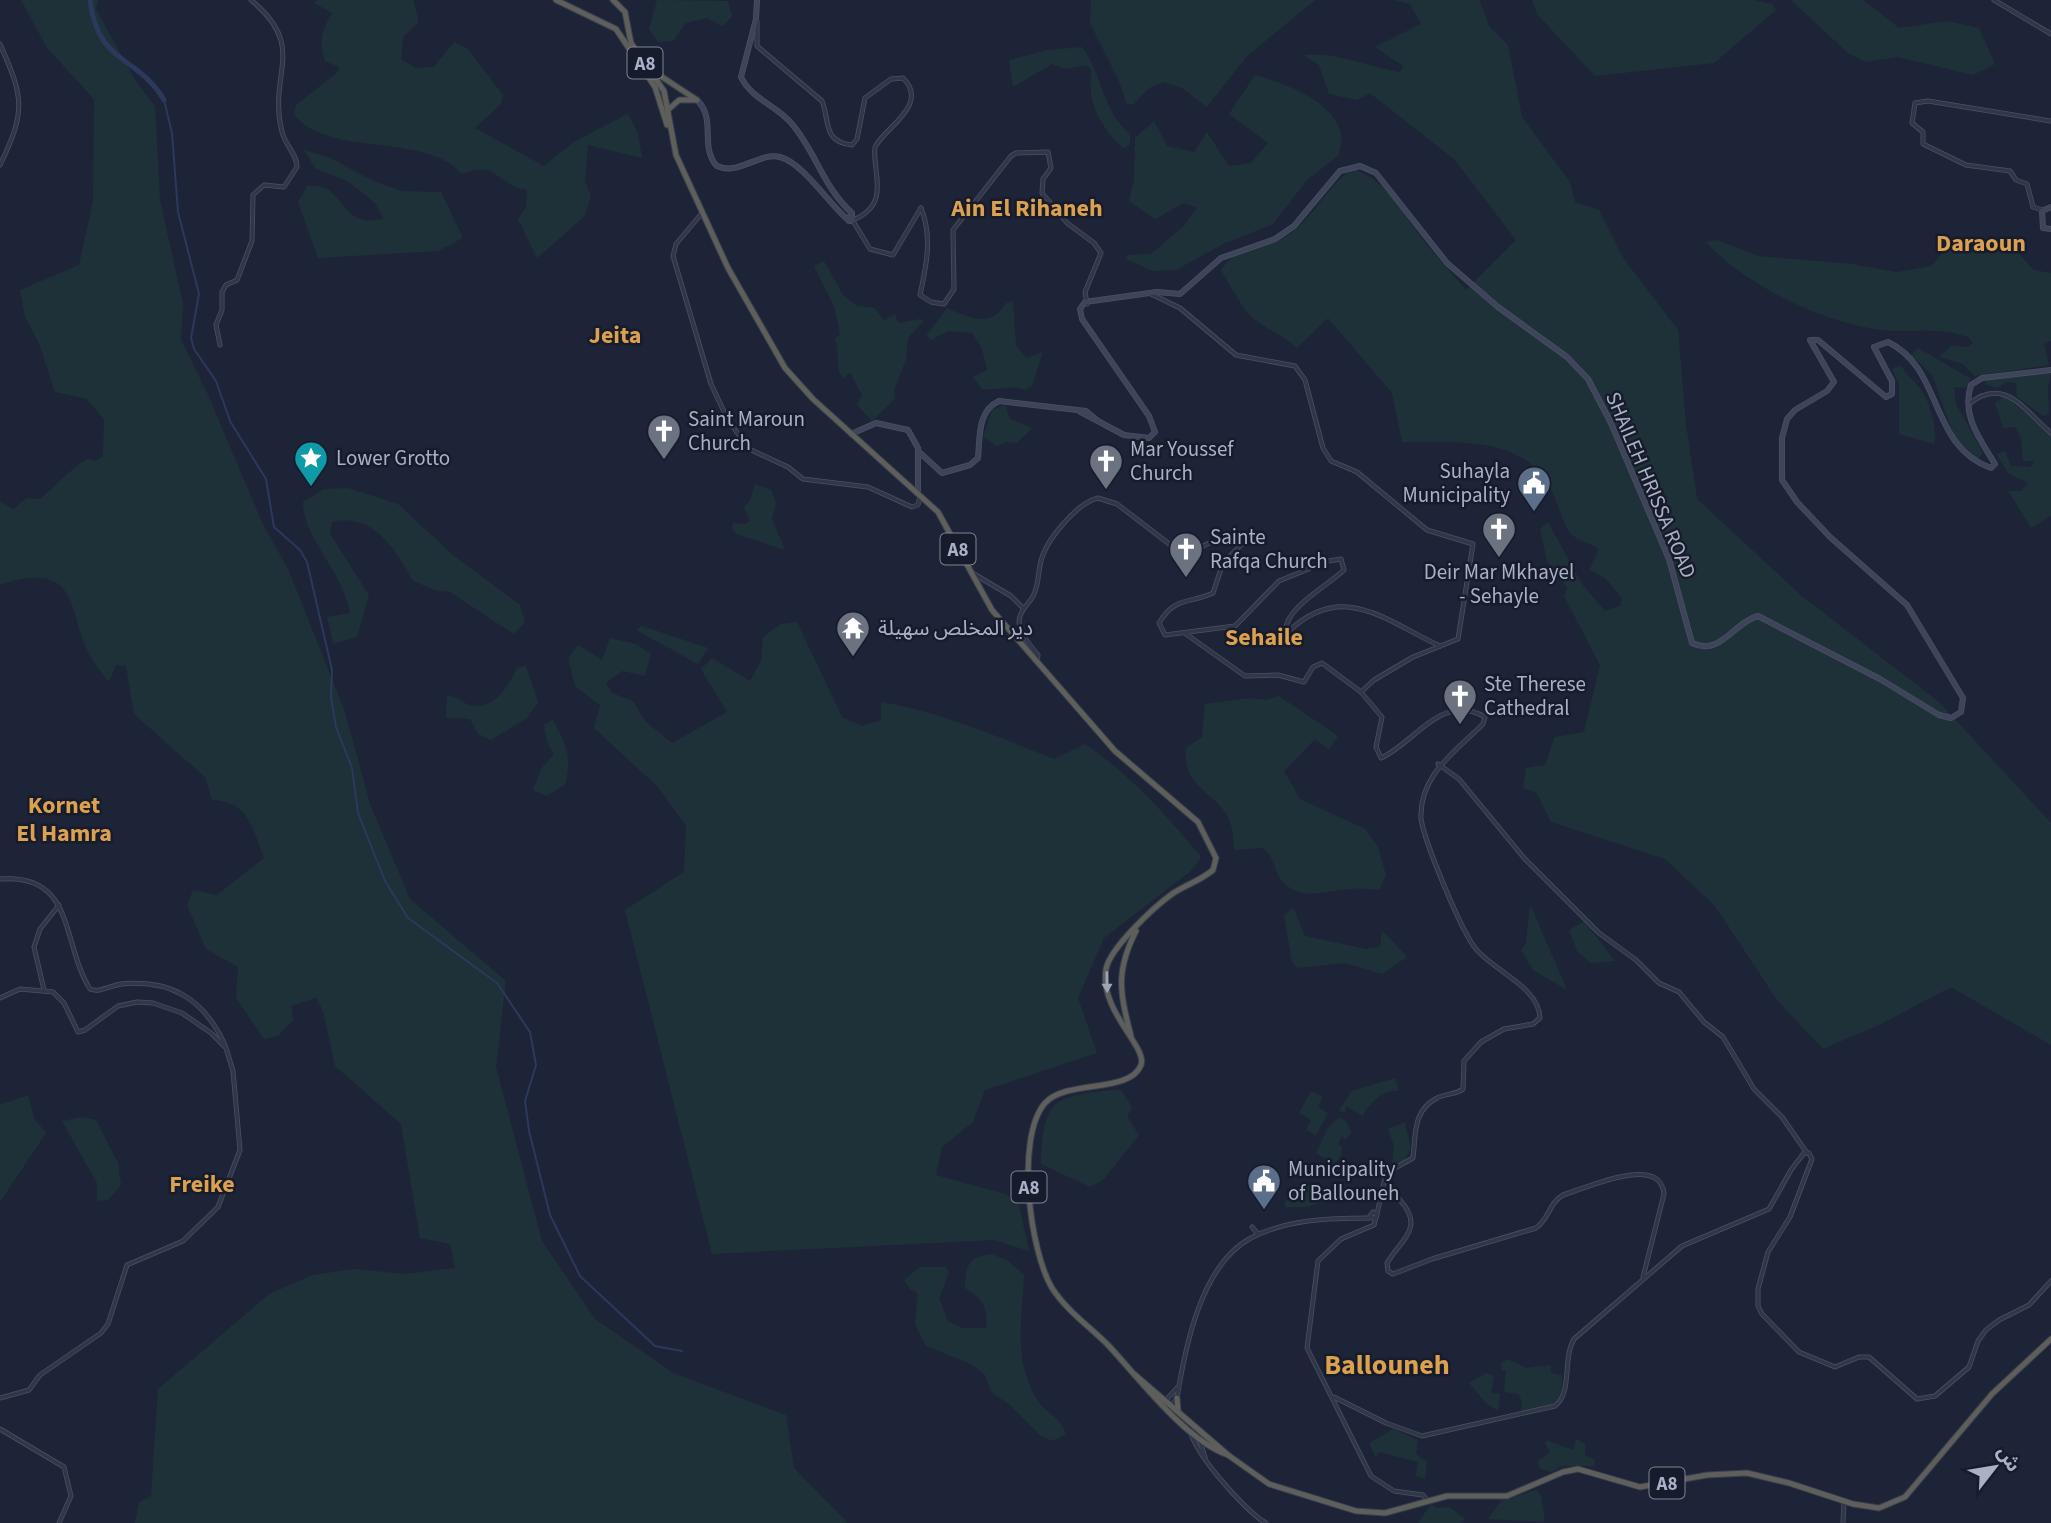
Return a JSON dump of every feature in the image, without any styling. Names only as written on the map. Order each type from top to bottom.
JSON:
[{"type":"highway","name":"A8","points":[[556,0],[614,27],[659,96],[678,161],[728,268],[785,368],[799,386],[942,518],[992,610],[1115,751],[1193,817],[1210,842],[1216,858],[1213,870],[1168,897],[1120,945],[1108,961],[1106,977],[1109,1002],[1142,1060],[1137,1072],[1123,1080],[1061,1093],[1045,1102],[1032,1135],[1029,1180],[1038,1245],[1052,1287],[1134,1374],[1169,1402],[1190,1426],[1276,1487],[1356,1511],[1385,1513],[1452,1495],[1507,1496],[1578,1469],[1640,1486],[1707,1475],[1747,1474],[1789,1483],[1847,1502],[1879,1508],[1905,1497],[1992,1394],[2051,1339]]},
{"type":"highway","name":"A8","points":[[613,0],[625,12],[629,38],[671,101],[668,110],[670,131]]},
{"type":"highway","points":[[651,71],[674,82],[697,100]]},
{"type":"highway","points":[[659,96],[671,101],[697,100]]},
{"type":"highway","points":[[1132,1040],[1120,977],[1126,951],[1137,929]]},
{"type":"highway","points":[[1120,945],[1126,951]]},
{"type":"highway","points":[[1117,1019],[1122,1017],[1125,1010]]},
{"type":"highway","name":"A8","points":[[1134,1374],[1169,1402],[1190,1426]]},
{"type":"main road","points":[[757,0],[756,19],[741,77],[752,93],[790,121],[811,149],[819,172],[849,210],[851,219]]},
{"type":"main road","points":[[697,100],[708,124],[708,152],[717,166],[729,169],[765,158],[784,159],[810,179],[851,219]]},
{"type":"main road","name":"SHAILEH HRISSA ROAD","points":[[1087,301],[1149,293],[1180,294],[1221,258],[1275,239],[1303,217],[1340,171],[1352,166],[1364,167],[1376,173],[1391,189],[1447,263],[1498,307],[1567,357],[1588,379],[1611,423],[1669,559],[1692,643],[1710,647],[1758,616],[1880,679],[1939,715],[1951,718],[1961,712],[1964,700],[1940,663],[1913,612],[1797,502],[1782,480],[1781,457],[1785,425],[1790,415],[1827,391],[1834,382],[1811,345],[1813,338],[1886,397],[1892,394],[1894,386],[1874,347],[1882,342],[1895,345],[1929,385],[1940,417],[1953,441],[1972,459],[1991,468],[1995,464],[1976,435],[1969,404]]},
{"type":"main road","points":[[2051,207],[2042,209],[2043,228],[2051,229]]},
{"type":"main road","points":[[918,452],[942,473],[970,466],[978,458],[978,442],[985,414],[999,401],[1091,413],[1098,422],[1130,437],[1149,438],[1155,432],[1149,416],[1082,319],[1080,309],[1087,301]]},
{"type":"main road","points":[[1969,404],[1971,386],[1978,380],[2051,370]]},
{"type":"main road","points":[[851,434],[876,423],[901,426],[913,435],[918,452],[919,494]]},
{"type":"street","points":[[220,345],[216,325],[222,310],[222,292],[226,285],[237,280],[252,240],[253,195],[264,185],[284,187],[297,167],[281,130],[279,85],[283,39],[274,22],[251,0]]},
{"type":"street","points":[[1994,0],[2051,34]]},
{"type":"street","points":[[756,19],[757,46],[822,101],[825,124],[842,143],[852,145],[857,139],[864,98],[896,77],[903,78],[908,83],[910,97],[903,118],[876,147],[878,186],[869,210],[851,219],[870,249],[893,255],[921,208],[928,251],[926,279],[920,295],[931,302],[944,304],[954,289],[953,235],[961,218],[1014,154],[1046,151],[1052,161],[1041,186],[1045,198],[1101,253],[1087,301]]},
{"type":"street","points":[[0,44],[16,82],[20,108],[17,128],[0,165]]},
{"type":"street","points":[[2042,209],[2033,207],[2027,184],[2016,180],[2010,171],[1966,165],[1923,144],[1923,132],[1912,123],[1912,112],[1915,103],[1928,101],[2051,121]]},
{"type":"street","points":[[703,212],[676,244],[673,257],[711,384],[739,437],[753,452],[788,467],[805,479],[868,487],[912,507],[918,505],[919,494]]},
{"type":"street","points":[[1149,293],[1180,308],[1236,355],[1295,366],[1308,388],[1323,448],[1331,461],[1357,472],[1427,530],[1474,544],[1461,632],[1455,641],[1413,657],[1374,680],[1361,692]]},
{"type":"street","points":[[1969,404],[1985,393],[2001,393],[2020,405],[2051,433]]},
{"type":"street","points":[[1037,661],[1038,655],[1020,626],[1023,608],[1035,592],[1041,558],[1061,527],[1085,503],[1104,498],[1181,553],[1216,538],[1249,536],[1249,540],[1232,551],[1223,563],[1213,593],[1179,602],[1159,623],[1165,635],[1235,626],[1279,581],[1328,561],[1341,559],[1344,570],[1294,613],[1286,625],[1287,631],[1308,615],[1351,605],[1366,608],[1442,647]]},
{"type":"street","points":[[970,572],[1011,596],[1023,608]]},
{"type":"street","points":[[1186,634],[1245,676],[1278,675],[1304,682],[1315,665],[1322,663],[1361,692],[1382,717],[1383,725],[1376,747],[1381,758],[1444,713],[1483,715],[1483,724],[1438,764],[1421,809],[1425,836],[1471,942],[1498,970],[1531,996],[1538,1005],[1540,1018],[1533,1024],[1498,1032],[1470,1053],[1463,1065],[1463,1090],[1437,1097],[1421,1113],[1415,1128],[1413,1150],[1404,1163],[1386,1173],[1369,1227],[1332,1245],[1318,1261],[1307,1348],[1374,1480],[1394,1491],[1423,1495],[1427,1500]]},
{"type":"street","points":[[1438,764],[1459,779],[1524,858],[1599,933],[1636,960],[1662,985],[1679,992],[1704,1022],[1720,1033],[1754,1089],[1782,1116],[1811,1159],[1789,1220],[1770,1248],[1758,1294],[1762,1314],[1793,1347],[1812,1358],[1837,1367],[1856,1358],[1869,1357],[1914,1396],[1926,1399],[1943,1392],[1969,1367],[1978,1341],[1986,1330],[1999,1320],[2029,1305],[2051,1281]]},
{"type":"street","points":[[0,879],[22,877],[56,898],[90,989],[97,991],[113,985],[159,984],[173,989],[207,1015],[226,1048],[236,1087],[240,1150],[216,1211],[183,1241],[127,1265],[108,1324],[96,1338],[44,1372],[29,1390],[0,1398]]},
{"type":"street","points":[[44,990],[34,947],[37,935],[59,905]]},
{"type":"street","points":[[51,916],[61,913]]},
{"type":"street","points":[[0,998],[14,990],[53,992],[61,999],[78,1032],[126,1003],[153,1003],[182,1013],[226,1048]]},
{"type":"street","points":[[1334,1397],[1386,1423],[1422,1436],[1547,1410],[1559,1404],[1565,1394],[1566,1360],[1574,1339],[1687,1243],[1768,1211],[1791,1170],[1807,1153]]},
{"type":"street","points":[[1380,1192],[1399,1199],[1411,1221],[1409,1234],[1387,1263],[1388,1271],[1393,1274],[1450,1253],[1536,1228],[1546,1218],[1555,1200],[1563,1195],[1635,1174],[1651,1174],[1662,1183],[1664,1194],[1643,1280]]},
{"type":"street","points":[[1169,1402],[1179,1386],[1200,1300],[1244,1242],[1258,1234],[1292,1223],[1373,1216]]},
{"type":"street","points":[[1252,1227],[1258,1234]]},
{"type":"street","points":[[1190,1426],[1206,1459],[1249,1511],[1266,1523]]},
{"type":"street","points":[[0,1429],[64,1467],[71,1496],[59,1523]]},
{"type":"street","points":[[1198,1433],[1206,1459]]},
{"type":"street","points":[[1843,1523],[1847,1502]]},
{"type":"shaded area","points":[[21,0],[98,0],[96,9],[135,80],[155,106],[160,200],[183,304],[181,340],[208,395],[262,522],[289,571],[345,712],[370,804],[410,899],[506,981],[496,1067],[542,1241],[595,1319],[675,1374],[786,1415],[794,1468],[848,1523],[135,1523],[139,1502],[151,1496],[158,1389],[269,1294],[313,1275],[353,1269],[406,1274],[455,1268],[450,1244],[420,1238],[401,1124],[335,1066],[323,1011],[316,998],[291,1006],[293,1020],[278,1036],[264,1039],[236,998],[238,967],[206,949],[187,905],[193,890],[217,895],[264,858],[247,818],[234,805],[212,800],[206,778],[134,714],[126,666],[116,665],[109,682],[88,651],[69,598],[58,583],[49,579],[32,578],[0,585],[0,501],[13,509],[27,498],[40,499],[87,459],[94,461],[103,457],[104,419],[87,399],[55,392],[39,343],[25,317],[20,290],[79,265],[93,201],[94,99],[47,48]]},
{"type":"shaded area","points":[[317,0],[413,0],[419,22],[403,37],[401,59],[416,68],[434,67],[454,42],[467,48],[503,95],[501,104],[475,128],[544,166],[575,141],[628,114],[638,134],[642,158],[588,145],[585,181],[591,197],[584,217],[537,258],[518,219],[526,207],[527,190],[482,169],[462,174],[446,161],[426,153],[329,136],[309,127],[294,114],[296,105],[339,71],[339,67],[325,61],[322,48],[324,31],[332,13],[314,3]]},
{"type":"shaded area","points":[[657,0],[728,1],[732,16],[723,26],[707,18],[686,23],[673,41],[658,42],[649,29]]},
{"type":"shaded area","points":[[1091,0],[1315,0],[1246,57],[1207,107],[1182,88],[1164,82],[1149,88],[1133,105],[1126,103],[1119,81],[1090,23]]},
{"type":"shaded area","points":[[1394,0],[1479,0],[1490,27],[1508,45],[1522,117],[1570,182],[1575,202],[1599,210],[1624,259],[1678,330],[1686,424],[1697,499],[1803,597],[1939,702],[2051,823],[2051,1045],[1951,987],[1881,1024],[1823,1049],[1777,1000],[1715,906],[1665,859],[1551,822],[1537,793],[1523,788],[1526,768],[1545,765],[1555,737],[1584,732],[1600,665],[1564,596],[1567,588],[1547,561],[1540,529],[1548,522],[1582,584],[1605,611],[1620,606],[1622,598],[1605,578],[1589,570],[1599,549],[1571,534],[1549,485],[1536,469],[1521,457],[1503,449],[1483,445],[1402,442],[1392,393],[1328,318],[1297,348],[1252,317],[1221,270],[1236,255],[1279,240],[1292,232],[1336,183],[1353,169],[1377,182],[1386,191],[1466,290],[1516,240],[1455,160],[1370,93],[1357,100],[1329,94],[1319,65],[1304,55],[1340,58],[1400,72],[1403,66],[1375,47],[1421,24],[1410,4]]},
{"type":"shaded area","points":[[1532,0],[1754,0],[1772,4],[1776,10],[1714,63],[1595,76],[1537,14]]},
{"type":"shaded area","points":[[1791,0],[1863,0],[1899,28],[1947,21],[1979,28],[1995,64],[1973,75],[1898,57],[1865,62],[1848,53]]},
{"type":"shaded area","points":[[1082,47],[1114,115],[1130,134],[1130,145],[1123,148],[1097,113],[1091,93],[1092,70],[1086,65],[1066,69],[1052,64],[1013,87],[1009,60],[1047,50]]},
{"type":"shaded area","points":[[1255,75],[1293,88],[1328,111],[1341,133],[1339,155],[1307,180],[1273,224],[1223,244],[1176,270],[1153,271],[1126,259],[1128,255],[1151,254],[1184,226],[1197,208],[1184,203],[1155,219],[1129,201],[1134,180],[1135,138],[1154,121],[1167,146],[1194,152],[1207,132],[1229,166],[1251,163],[1268,143],[1229,114]]},
{"type":"shaded area","points":[[304,150],[329,157],[373,181],[401,191],[441,192],[463,238],[438,251],[318,258],[298,202],[308,185],[325,188],[348,211],[362,220],[383,218],[375,203],[349,182],[315,168]]},
{"type":"shaded area","points":[[1718,240],[1757,256],[1852,264],[1897,272],[1932,266],[1949,245],[1970,252],[2012,247],[2034,270],[2051,273],[2051,341],[2044,344],[2049,365],[1974,376],[1963,364],[1939,357],[1952,345],[1968,347],[1973,343],[1968,337],[1934,331],[1882,330],[1836,320],[1812,311],[1787,300],[1742,273],[1706,242]]},
{"type":"shaded area","points":[[824,261],[843,295],[857,306],[875,308],[884,321],[895,314],[898,323],[920,319],[924,321],[908,338],[906,360],[894,389],[895,399],[872,421],[857,405],[862,395],[850,372],[843,379],[840,374],[835,339],[840,335],[835,309],[814,266]]},
{"type":"shaded area","points":[[1013,301],[1016,345],[1026,358],[1043,352],[1032,386],[1026,390],[982,389],[973,377],[987,370],[982,348],[972,333],[948,331],[931,340],[926,336],[947,308],[972,318],[987,319],[1000,311],[1006,303]]},
{"type":"shaded area","points":[[1918,348],[1971,379],[1966,388],[1954,387],[1956,404],[1983,453],[1978,459],[1955,438],[1932,375],[1911,355]]},
{"type":"shaded area","points":[[1901,365],[1922,391],[1929,405],[1934,422],[1934,444],[1899,434],[1899,384],[1892,369]]},
{"type":"shaded area","points":[[2051,372],[2048,389],[2049,413],[2043,416],[2017,397],[2016,383],[2006,382],[1998,388],[1985,384],[1986,380]]},
{"type":"shaded area","points":[[2005,396],[2051,435],[2051,516],[2031,528],[2008,491],[2021,491],[2028,483],[2009,474],[1996,454],[2005,451],[2011,466],[2030,467],[2035,461],[2023,461],[2021,438],[2015,427],[2003,428],[1995,403]]},
{"type":"shaded area","points":[[1005,405],[1010,419],[1032,428],[1017,443],[1005,442],[997,446],[983,437],[992,410]]},
{"type":"shaded area","points":[[755,484],[771,490],[776,503],[772,519],[785,550],[737,534],[732,529],[733,523],[746,524],[750,520],[744,507],[750,501]]},
{"type":"shaded area","points":[[348,488],[398,504],[454,556],[520,605],[525,622],[514,634],[450,592],[435,590],[413,581],[382,536],[371,528],[347,520],[332,522],[330,534],[369,595],[357,637],[333,644],[327,617],[350,613],[340,583],[309,529],[303,502],[324,489]]},
{"type":"shaded area","points":[[797,622],[842,717],[862,726],[881,720],[881,702],[947,719],[1054,759],[1085,744],[1133,782],[1201,857],[1192,870],[1104,938],[1078,998],[1097,1053],[985,1090],[973,1122],[942,1147],[936,1175],[1005,1194],[1019,1205],[1029,1251],[994,1240],[712,1254],[625,910],[684,872],[686,826],[658,787],[594,728],[600,705],[575,686],[568,658],[578,645],[602,660],[610,638],[636,644],[651,654],[645,676],[622,671],[606,683],[612,693],[633,701],[645,721],[672,743],[727,712],[701,669],[712,658],[750,681],[761,661],[763,637],[781,624]]},
{"type":"shaded area","points":[[642,626],[708,648],[698,664],[636,630]]},
{"type":"shaded area","points":[[526,666],[538,702],[527,718],[491,740],[478,734],[470,719],[446,718],[447,695],[467,704],[484,705],[492,702],[504,690],[517,668]]},
{"type":"shaded area","points":[[1279,696],[1338,736],[1329,749],[1315,739],[1284,771],[1300,799],[1365,829],[1378,847],[1386,875],[1379,890],[1354,889],[1315,894],[1290,888],[1279,878],[1271,857],[1263,848],[1234,850],[1228,817],[1189,771],[1186,748],[1202,737],[1205,704],[1248,698],[1266,700]]},
{"type":"shaded area","points":[[553,720],[565,744],[568,766],[565,785],[546,796],[533,790],[541,769],[554,754],[547,742],[544,724]]},
{"type":"shaded area","points":[[1530,904],[1567,990],[1533,970],[1521,950],[1526,943]]},
{"type":"shaded area","points":[[1293,907],[1305,936],[1366,949],[1380,947],[1382,930],[1407,957],[1382,974],[1345,963],[1298,968],[1292,962],[1284,915]]},
{"type":"shaded area","points":[[1584,921],[1615,961],[1591,963],[1577,951],[1569,930]]},
{"type":"shaded area","points":[[1395,1078],[1399,1091],[1388,1092],[1378,1098],[1363,1116],[1346,1106],[1345,1113],[1339,1110],[1352,1091]]},
{"type":"shaded area","points":[[1120,1089],[1132,1107],[1127,1117],[1139,1135],[1103,1180],[1090,1187],[1041,1164],[1045,1124],[1057,1103],[1081,1094]]},
{"type":"shaded area","points":[[1311,1091],[1323,1097],[1318,1107],[1328,1113],[1316,1135],[1306,1130],[1311,1120],[1299,1113]]},
{"type":"shaded area","points":[[28,1095],[34,1118],[46,1133],[0,1202],[0,1105]]},
{"type":"shaded area","points":[[82,1117],[96,1120],[118,1163],[121,1185],[108,1200],[97,1201],[97,1183],[62,1121]]},
{"type":"shaded area","points":[[1340,1117],[1347,1122],[1351,1133],[1345,1140],[1342,1136],[1338,1144],[1342,1146],[1341,1156],[1334,1164],[1316,1153],[1329,1126]]},
{"type":"shaded area","points":[[1405,1122],[1411,1149],[1403,1162],[1392,1164],[1394,1146],[1388,1129]]},
{"type":"shaded area","points":[[1305,1183],[1329,1193],[1320,1202],[1310,1206],[1285,1207],[1285,1202]]},
{"type":"shaded area","points":[[992,1254],[1008,1261],[1024,1275],[1021,1338],[1024,1368],[1036,1398],[1059,1422],[1066,1434],[1053,1441],[1041,1436],[1009,1404],[992,1393],[985,1375],[973,1365],[926,1346],[915,1324],[918,1293],[910,1289],[904,1280],[920,1267],[946,1267],[949,1272],[939,1299],[948,1321],[963,1328],[986,1328],[985,1309],[980,1300],[965,1288],[965,1280],[967,1268],[973,1260]]},
{"type":"shaded area","points":[[1507,1359],[1527,1368],[1551,1365],[1551,1373],[1562,1375],[1560,1394],[1553,1404],[1521,1412],[1522,1401],[1518,1394],[1504,1392],[1506,1371],[1501,1370],[1501,1363]]},
{"type":"shaded area","points":[[1486,1373],[1494,1376],[1491,1393],[1500,1394],[1498,1411],[1486,1403],[1469,1383]]},
{"type":"shaded area","points":[[1393,1429],[1418,1440],[1416,1454],[1427,1462],[1425,1479],[1416,1476],[1418,1462],[1379,1452],[1376,1457],[1369,1443]]},
{"type":"shaded area","points":[[1576,1439],[1585,1444],[1585,1455],[1595,1460],[1594,1466],[1561,1466],[1552,1472],[1540,1469],[1538,1461],[1550,1452],[1545,1443],[1547,1440],[1573,1450]]},
{"type":"shaded area","points":[[1536,1490],[1541,1495],[1545,1522],[1488,1519],[1501,1501]]},
{"type":"shaded area","points":[[1431,1504],[1436,1508],[1449,1507],[1465,1519],[1460,1523],[1418,1523]]},
{"type":"waterway","points":[[90,0],[94,21],[101,37],[110,49],[142,74],[164,100]]},
{"type":"waterway","points":[[164,100],[172,133],[178,212],[199,294],[191,338],[194,349],[216,381],[230,421],[266,479],[274,527],[300,550],[307,562],[332,670],[331,697],[336,727],[352,768],[358,813],[385,881],[408,918],[497,983],[530,1032],[536,1065],[525,1101],[529,1131],[550,1215],[580,1276],[655,1346],[682,1351]]},
{"type":"place","name":"Saint Maroun Church","points":[[664,461]]},
{"type":"place","name":"Lower Grotto","points":[[311,488]]},
{"type":"place","name":"Mar Youssef Church","points":[[1106,491]]},
{"type":"place","name":"Suhayla Municipality","points":[[1534,513]]},
{"type":"place","name":"Deir Mar Mkhayel - Sehayle","points":[[1499,559]]},
{"type":"place","name":"Sainte Rafqa Church","points":[[1186,579]]},
{"type":"place","name":"دير المخلص سهيلة","points":[[853,658]]},
{"type":"place","name":"Ste Therese Cathedral","points":[[1460,726]]},
{"type":"place","name":"Municipality of Ballouneh","points":[[1264,1211]]},
{"type":"district","name":"Ain El Rihaneh","points":[[1027,208]]},
{"type":"district","name":"Daraoun","points":[[1981,243]]},
{"type":"district","name":"Jeita","points":[[615,335]]},
{"type":"district","name":"Sehaile","points":[[1264,637]]},
{"type":"district","name":"Kornet El Hamra","points":[[64,819]]},
{"type":"district","name":"Freike","points":[[202,1184]]},
{"type":"district","name":"Ballouneh","points":[[1387,1364]]}]
